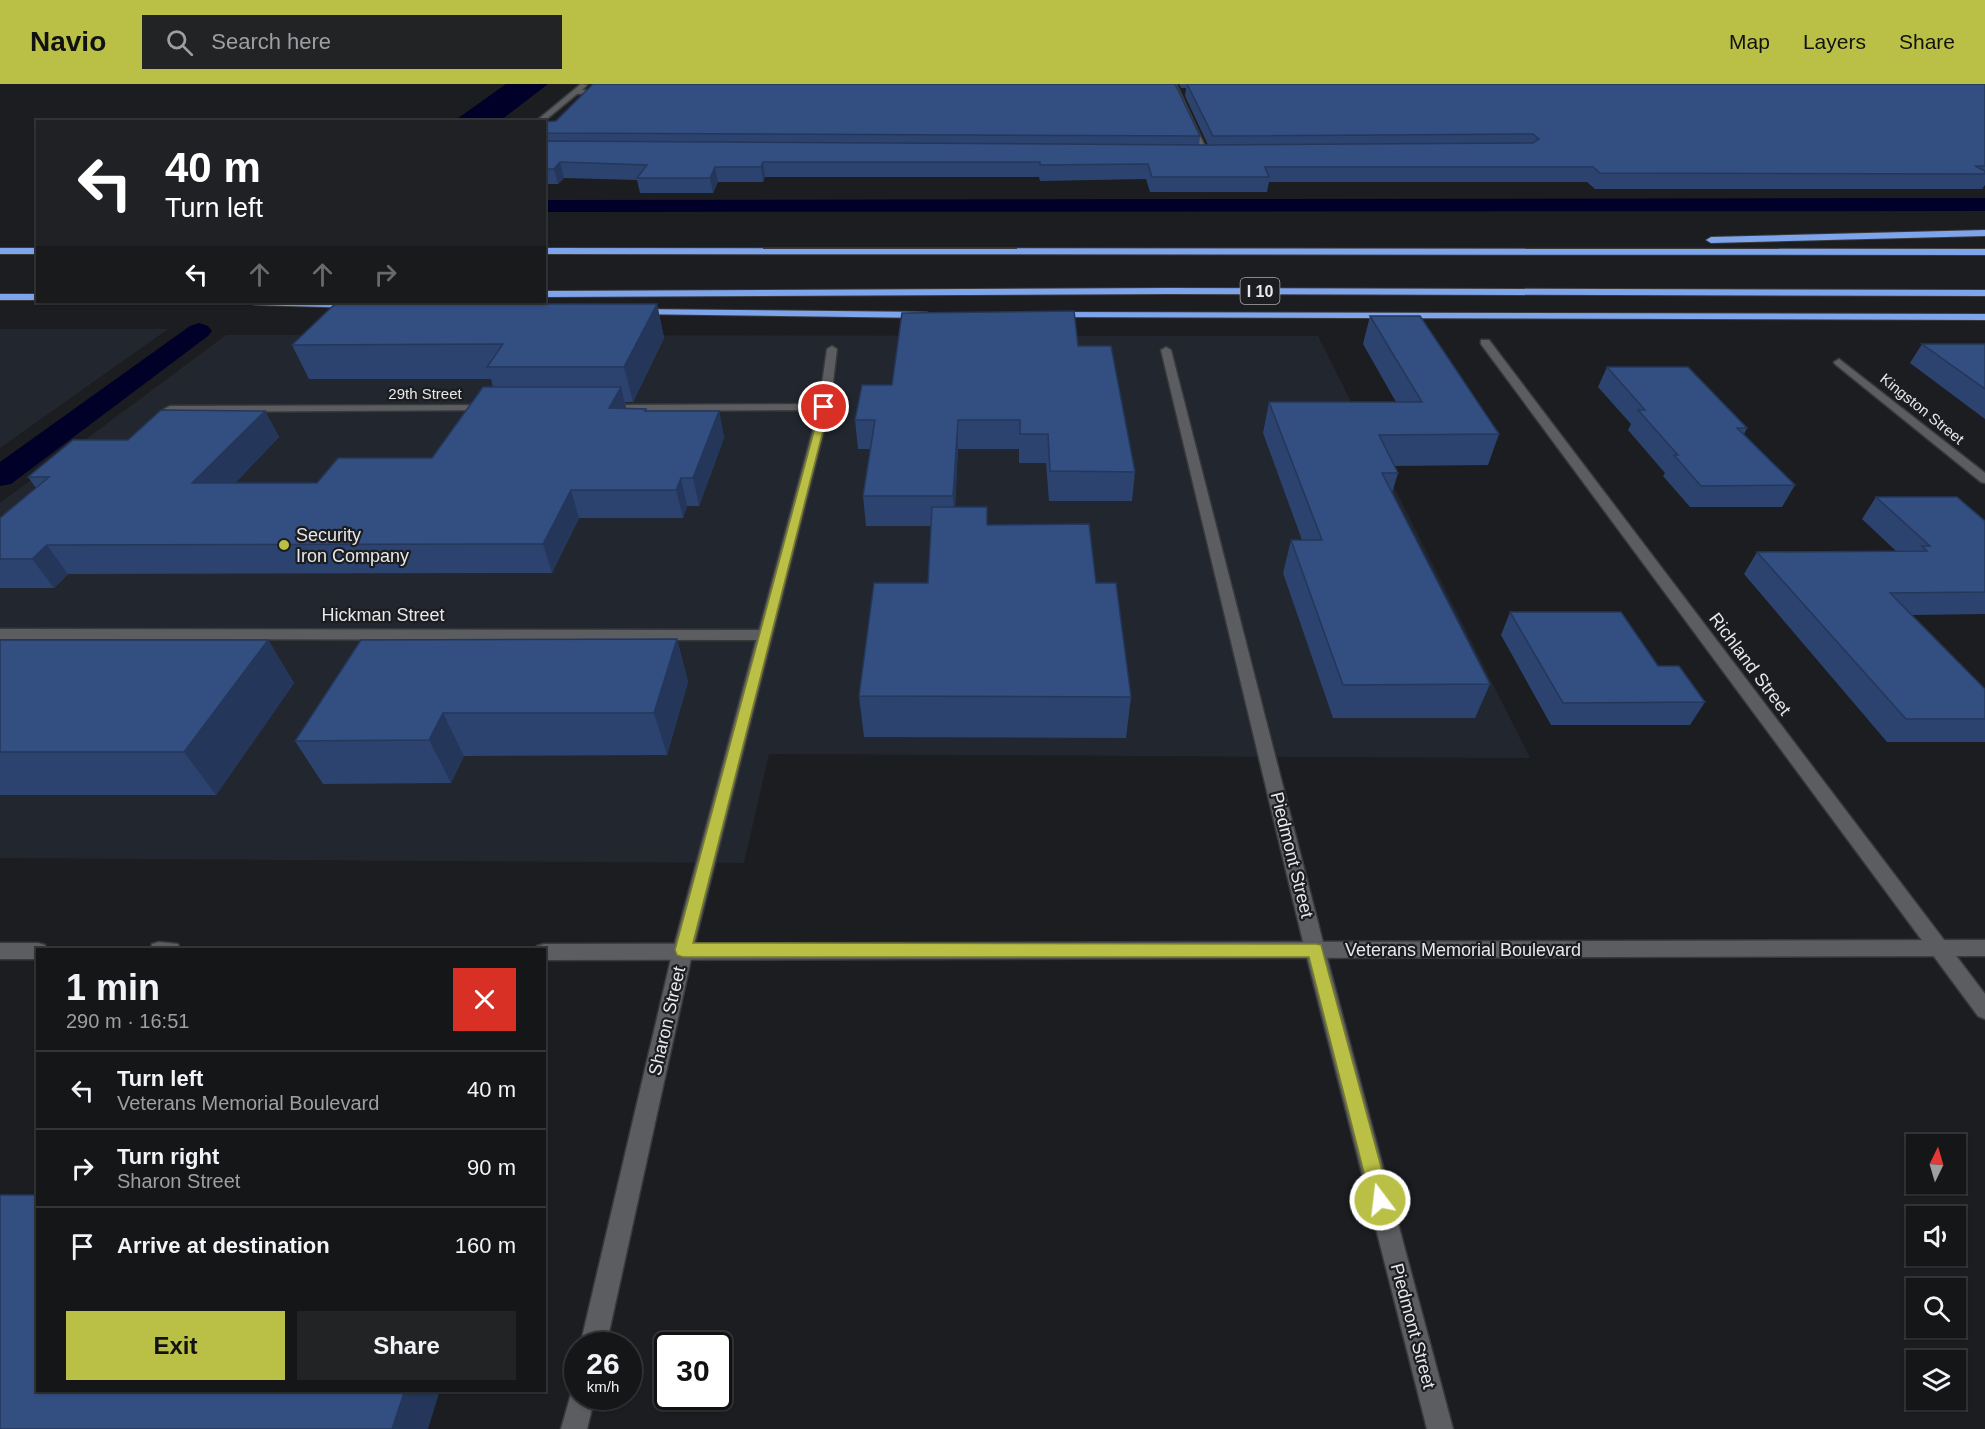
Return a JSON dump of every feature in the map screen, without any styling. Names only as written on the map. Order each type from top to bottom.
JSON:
[{"type":"highway","points":[[1700,240],[1985,233]]},
{"type":"highway","points":[[1376,250],[1664,241]]},
{"type":"highway","points":[[0,251],[36,251]]},
{"type":"highway","points":[[546,251],[1985,252]]},
{"type":"highway","name":"I 10","points":[[546,294],[1168,291],[1980,293]]},
{"type":"highway","points":[[0,297],[36,297]]},
{"type":"highway","points":[[284,303],[374,306]]},
{"type":"highway","points":[[626,312],[944,315]]},
{"type":"highway","points":[[1040,315],[1985,317]]},
{"type":"street","points":[[541,120],[585,84]]},
{"type":"street","points":[[1173,84],[1173,92],[1207,155]]},
{"type":"street","points":[[576,92],[621,92]]},
{"type":"street","points":[[1173,92],[1187,92]]},
{"type":"street","points":[[1195,155],[1219,155]]},
{"type":"street","name":"Richland Street","points":[[1485,342],[1985,1010]]},
{"type":"street","name":"Sharon Street","points":[[596,1332],[683,950],[824,407],[832,349]]},
{"type":"street","name":"Piedmont Street","points":[[1166,350],[1316,950],[1440,1429]]},
{"type":"street","name":"Kingston Street","points":[[1839,362],[1985,479]]},
{"type":"street","points":[[598,408],[824,407]]},
{"type":"street","name":"29th Street","points":[[170,409],[503,408]]},
{"type":"street","name":"Hickman Street","points":[[0,634],[766,635]]},
{"type":"street","name":"Veterans Memorial Boulevard","points":[[546,952],[1985,948]]},
{"type":"street","points":[[0,951],[36,951]]},
{"type":"street","points":[[574,1429],[579,1410]]},
{"type":"shaded area","points":[[0,329],[168,329],[0,448]]},
{"type":"shaded area","points":[[226,335],[1318,336],[1530,758],[769,754],[744,863],[0,858],[0,503]]},
{"type":"water","points":[[506,84],[548,84],[501,120],[455,120]]},
{"type":"water","points":[[1985,198],[1985,211],[546,212],[546,200]]},
{"type":"building","points":[[593,84],[1175,84],[1200,136],[546,133],[546,122],[556,121]]},
{"type":"building","points":[[1187,84],[1985,84],[1985,166],[1975,166],[1985,171],[1985,174],[1600,173],[1593,167],[1265,167],[1269,177],[1152,177],[1148,164],[1040,165],[1040,162],[763,162],[761,167],[715,167],[710,178],[637,178],[647,165],[560,162],[554,169],[546,169],[546,141],[1209,145],[1533,143],[1539,139],[1533,134],[1213,136]]},
{"type":"building","points":[[335,304],[657,304],[624,367],[487,367],[503,344],[292,345]]},
{"type":"building","points":[[1074,311],[1078,346],[1111,346],[1135,472],[1050,471],[1048,434],[1020,434],[1020,420],[958,420],[953,496],[863,496],[875,420],[855,420],[862,385],[892,385],[902,313]]},
{"type":"building","points":[[1370,316],[1420,316],[1499,434],[1379,435],[1398,473],[1382,473],[1490,684],[1343,685],[1291,540],[1322,540],[1269,402],[1422,402]]},
{"type":"building","points":[[1922,344],[1985,344],[1985,389]]},
{"type":"building","points":[[1607,367],[1688,367],[1747,428],[1737,428],[1795,485],[1701,486],[1674,455],[1678,455],[1638,410],[1645,410]]},
{"type":"building","points":[[483,387],[621,387],[609,408],[646,409],[645,411],[719,411],[693,478],[681,478],[676,490],[571,490],[543,544],[47,545],[32,559],[0,559],[0,518],[49,477],[28,477],[73,440],[128,440],[161,410],[265,411],[192,483],[317,483],[338,458],[432,458]]},
{"type":"building","points":[[1876,497],[1957,497],[1985,521],[1985,592],[1890,593],[1985,689],[1985,719],[1906,719],[1757,552],[1927,551],[1922,546],[1930,546]]},
{"type":"building","points":[[932,507],[987,507],[987,525],[1089,524],[1096,583],[1116,583],[1131,697],[859,696],[874,583],[928,583]]},
{"type":"building","points":[[1510,612],[1621,612],[1658,666],[1679,666],[1705,702],[1563,703]]},
{"type":"building","points":[[677,639],[654,713],[443,713],[429,740],[295,741],[361,640]]},
{"type":"building","points":[[0,640],[268,640],[184,752],[0,752]]},
{"type":"building","points":[[0,1195],[36,1195],[36,1392],[404,1392],[392,1429],[0,1429]]},
{"type":"waterway","points":[[0,477],[199,331]]},
{"type":"place","name":"Security Iron Company","points":[[284,545]]},
{"type":"route","points":[[824,407],[683,950],[1316,950],[1380,1200]]}]
